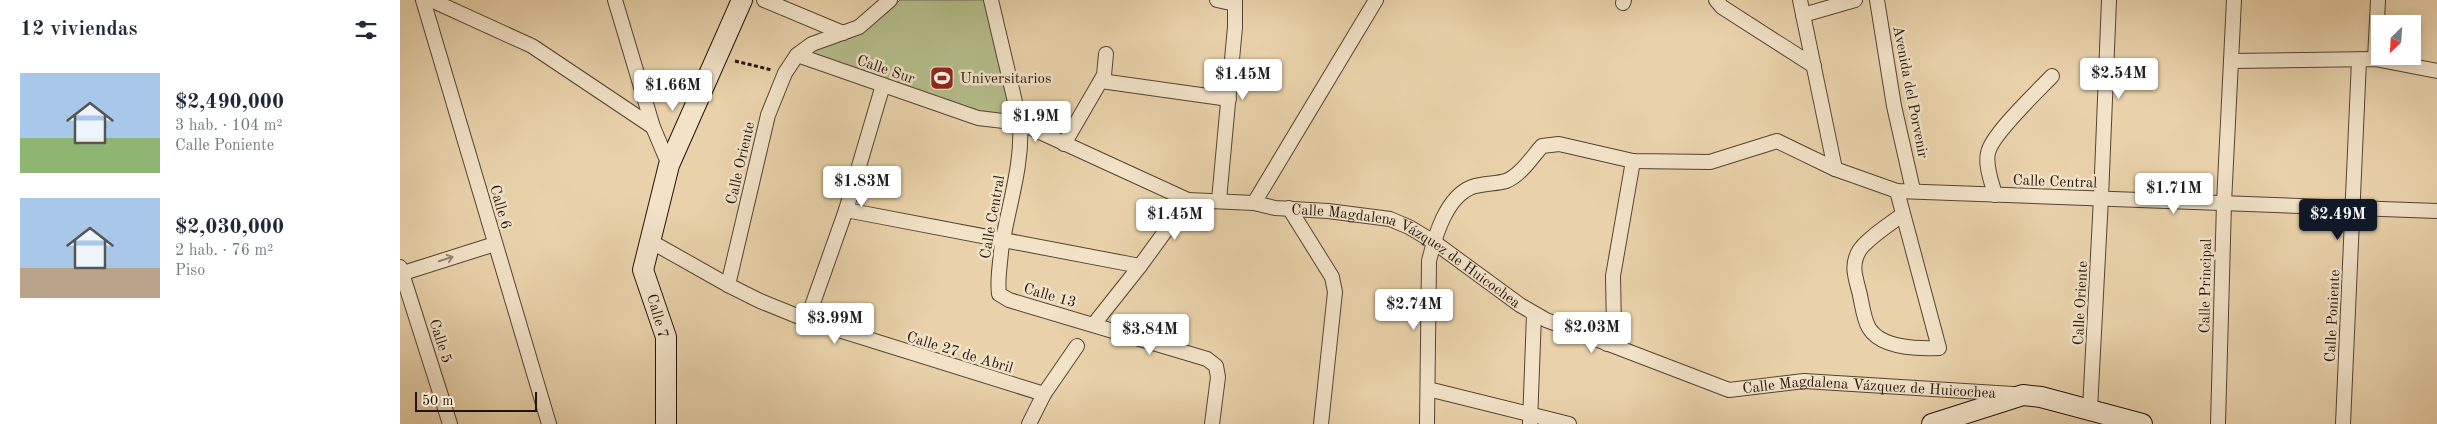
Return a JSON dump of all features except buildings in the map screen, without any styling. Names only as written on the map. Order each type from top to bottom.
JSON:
[{"type":"street","name":"Calle 6","points":[[423,0],[548,424]]},
{"type":"street","points":[[430,0],[532,46],[653,127]]},
{"type":"street","points":[[615,0],[653,127],[669,164]]},
{"type":"street","name":"Calle 7","points":[[666,424],[666,337],[644,270],[669,164],[742,0]]},
{"type":"street","points":[[764,0],[843,33]]},
{"type":"street","points":[[797,54],[812,44],[859,27],[890,0]]},
{"type":"street","name":"Calle Central","points":[[990,0],[1020,124],[1022,143],[1003,240],[997,283],[999,294]]},
{"type":"street","points":[[1217,0],[1235,2],[1235,27],[1219,200]]},
{"type":"street","points":[[1254,203],[1376,0]]},
{"type":"street","points":[[1716,0],[1722,7],[1814,66]]},
{"type":"street","points":[[1800,0],[1835,169]]},
{"type":"street","points":[[1803,15],[1854,0]]},
{"type":"street","name":"Avenida del Porvenir","points":[[1877,0],[1894,106],[1913,190]]},
{"type":"street","name":"Calle Oriente","points":[[2090,409],[2102,198],[2109,0]]},
{"type":"street","name":"Calle Principal","points":[[2218,424],[2224,202],[2234,0]]},
{"type":"street","points":[[2377,15],[2378,0]]},
{"type":"street","name":"Calle Sur","points":[[797,54],[978,118],[1020,124],[1188,200]]},
{"type":"street","name":"Calle Oriente","points":[[728,285],[768,115],[785,72],[797,54]]},
{"type":"street","points":[[1064,144],[1090,95],[1104,75],[1106,54]]},
{"type":"street","points":[[2231,61],[2371,59]]},
{"type":"street","name":"Calle Poniente","points":[[2343,424],[2354,209],[2359,60]]},
{"type":"street","points":[[2403,65],[2436,72]]},
{"type":"street","points":[[1995,195],[1988,163],[1988,152],[1996,137],[2052,76]]},
{"type":"street","points":[[1101,81],[1229,99]]},
{"type":"street","points":[[807,320],[846,210],[883,85]]},
{"type":"street","points":[[1427,424],[1429,261],[1434,242],[1454,199],[1472,187],[1508,180],[1520,171],[1542,146],[1559,144],[1633,161],[1710,162],[1777,141],[1835,169],[1897,191],[1939,348],[1923,349],[1888,342],[1874,336],[1868,326],[1853,269],[1856,258],[1860,248],[1903,214]]},
{"type":"street","points":[[1607,344],[1614,329],[1613,276],[1633,161]]},
{"type":"street","name":"Calle Central","points":[[1897,191],[1913,190],[1995,195],[2437,211]]},
{"type":"street","points":[[1094,324],[1140,266],[1188,200]]},
{"type":"street","name":"Calle Magdalena Vázquez de Huicochea","points":[[1188,200],[1254,203],[1390,219],[1409,226],[1434,242],[1534,314],[1729,390],[1804,381],[2023,395],[2041,397],[2142,424]]},
{"type":"street","points":[[1289,208],[1332,277],[1335,292],[1320,424]]},
{"type":"street","points":[[846,210],[1140,266]]},
{"type":"street","name":"Calle 27 de Abril","points":[[650,241],[728,285],[760,301],[807,320],[1044,394]]},
{"type":"street","points":[[401,272],[495,244]]},
{"type":"street","name":"Calle 5","points":[[401,272],[450,424]]},
{"type":"street","name":"Calle 13","points":[[999,294],[1009,300],[1207,359],[1216,366],[1218,377],[1212,424]]},
{"type":"street","points":[[1531,419],[1534,314]]},
{"type":"street","points":[[1029,424],[1044,394],[1077,346]]},
{"type":"street","points":[[1428,389],[1531,419],[1569,424]]},
{"type":"street","points":[[1932,424],[2023,395]]},
{"type":"path","points":[[717,57],[785,72]]},
{"type":"green space","name":"Universitarios","points":[[900,0],[985,0],[1015,118],[973,112],[807,53],[852,37],[889,11]]},
{"type":"place","name":"Universitarios","points":[[942,78]]}]
